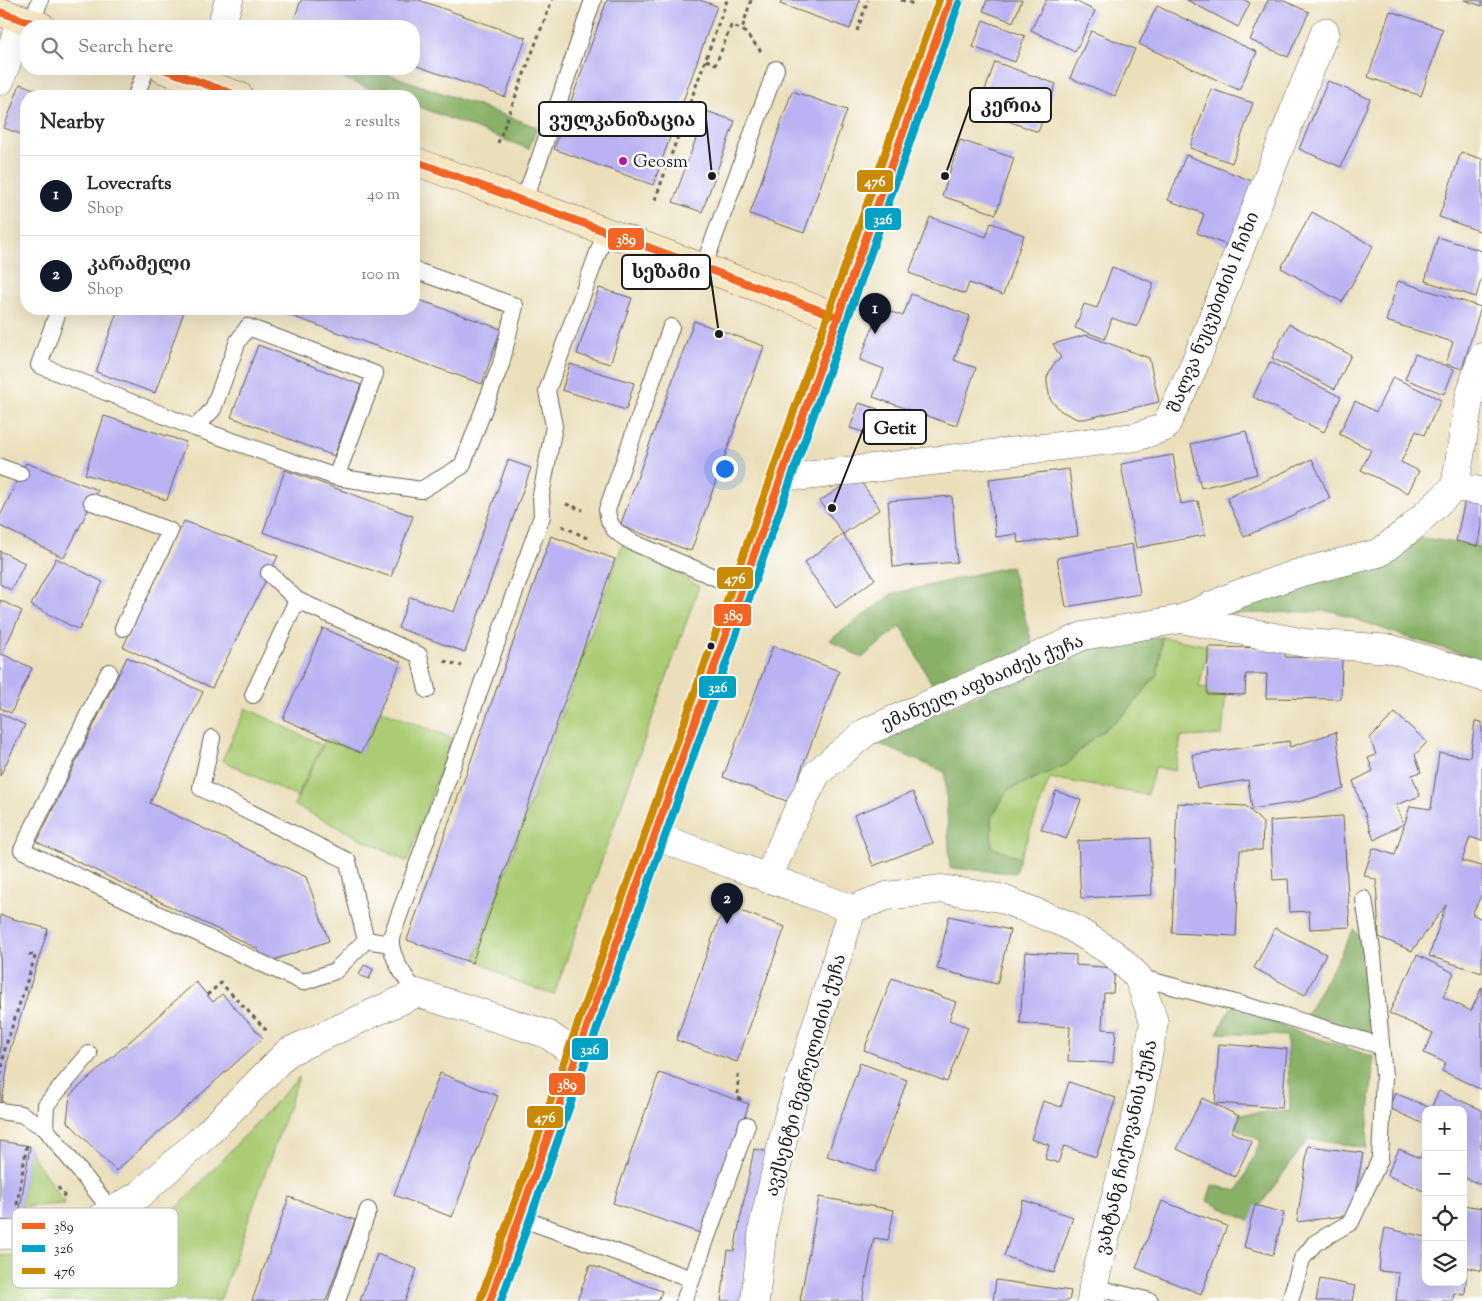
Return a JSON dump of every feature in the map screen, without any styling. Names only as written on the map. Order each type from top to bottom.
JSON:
[{"type":"main road","points":[[490,1301],[950,0]]},
{"type":"main road","points":[[204,76],[228,90]]},
{"type":"main road","points":[[420,164],[838,317]]},
{"type":"street","points":[[223,20],[229,0]]},
{"type":"street","name":"შალვა ნუცუბიძის I ჩიხი","points":[[782,475],[805,476],[1136,437],[1165,428],[1191,373],[1325,32]]},
{"type":"street","points":[[0,81],[20,33]]},
{"type":"street","points":[[1181,619],[1238,594],[1302,572],[1379,553],[1410,529],[1455,487],[1470,394],[1482,357]]},
{"type":"street","points":[[1455,487],[1482,491]]},
{"type":"street","name":"ემანუელ აფხაიძეს ქუჩა","points":[[768,878],[789,828],[817,773],[866,732],[1083,636],[1181,619],[1305,643],[1392,650],[1482,677]]},
{"type":"street","points":[[655,836],[852,909]]},
{"type":"street","name":"ვახტანგ ჩიქოვანის ქუჩა","points":[[852,909],[887,896],[942,889],[1000,898],[1068,925],[1114,954],[1138,977],[1154,1022],[1139,1105],[1092,1294]]},
{"type":"street","name":"ავქსენტი მეგრელიძის ქუჩა","points":[[754,1301],[762,1227],[788,1118],[852,909]]},
{"type":"street","points":[[117,1208],[138,1195],[207,1134],[288,1052],[417,993],[547,1034],[577,1054]]},
{"type":"lane","points":[[523,202],[593,0]]},
{"type":"lane","points":[[703,268],[776,69]]},
{"type":"lane","points":[[138,90],[144,75]]},
{"type":"lane","points":[[417,993],[405,979],[390,944],[542,516],[541,495],[554,426],[546,391],[606,231]]},
{"type":"lane","points":[[57,315],[38,365],[195,428],[336,477],[420,490],[462,466],[501,364],[515,306],[420,272]]},
{"type":"lane","points":[[195,428],[213,409],[238,341],[248,327],[375,374],[336,477]]},
{"type":"lane","points":[[671,328],[607,510],[608,522],[620,535],[632,542],[742,589]]},
{"type":"lane","points":[[0,467],[20,474]]},
{"type":"lane","points":[[92,502],[174,533],[123,628]]},
{"type":"lane","points":[[270,573],[296,600],[419,654],[427,690]]},
{"type":"lane","points":[[253,694],[296,600]]},
{"type":"lane","points":[[109,672],[22,850],[304,982],[335,971],[366,940]]},
{"type":"lane","points":[[212,738],[201,788],[348,861],[366,940]]},
{"type":"lane","points":[[1290,1301],[1302,1259],[1315,1243],[1351,1222],[1380,1159],[1384,1076],[1373,956],[1364,899]]},
{"type":"lane","points":[[366,940],[390,944]]},
{"type":"lane","points":[[1138,977],[1281,1015],[1381,1046]]},
{"type":"lane","points":[[45,1128],[46,1105],[89,1054]]},
{"type":"lane","points":[[0,1111],[21,1114],[45,1128],[110,1208]]},
{"type":"lane","points":[[684,1301],[747,1125]]},
{"type":"lane","points":[[337,1301],[368,1210]]},
{"type":"lane","points":[[520,1218],[692,1278]]},
{"type":"lane","points":[[1092,1294],[1150,1301]]},
{"type":"path","points":[[498,143],[552,0]]},
{"type":"path","points":[[655,200],[727,0]]},
{"type":"path","points":[[742,29],[751,0]]},
{"type":"path","points":[[857,31],[868,0]]},
{"type":"path","points":[[901,0],[914,4]]},
{"type":"path","points":[[706,60],[716,64],[731,26],[742,29],[776,69]]},
{"type":"path","points":[[542,516],[595,542]]},
{"type":"path","points":[[419,654],[472,668],[475,659],[481,655],[492,658]]},
{"type":"path","points":[[0,1083],[2,1056],[35,955],[29,954]]},
{"type":"path","points":[[207,994],[221,983],[288,1052]]},
{"type":"path","points":[[8,1224],[28,1139]]},
{"type":"green space","points":[[333,75],[391,75],[537,127],[529,149],[420,107],[420,90],[374,90]]},
{"type":"green space","points":[[1418,537],[1482,547],[1482,660],[1406,637],[1332,611],[1200,615]]},
{"type":"green space","points":[[623,543],[699,586],[554,995],[511,980],[475,958]]},
{"type":"green space","points":[[1011,566],[1033,647],[934,688],[901,626],[862,658],[830,640],[892,594]]},
{"type":"green space","points":[[1162,637],[1209,646],[1199,687],[1226,692],[1222,735],[1181,737],[1175,771],[1155,767],[1147,795],[1050,778],[1020,858],[992,848],[991,818],[1008,790],[1068,764],[1084,746],[1128,711],[1158,673]]},
{"type":"green space","points":[[1162,637],[1158,673],[1128,711],[1084,746],[1068,764],[1008,790],[991,818],[992,847],[1020,858],[1015,873],[950,868],[945,772],[874,742],[1091,643]]},
{"type":"green space","points":[[246,708],[322,745],[297,797],[222,760]]},
{"type":"green space","points":[[380,710],[452,738],[407,862],[294,805],[326,739],[361,753]]},
{"type":"green space","points":[[1354,929],[1362,941],[1370,1032],[1306,1016]]},
{"type":"green space","points":[[1231,1007],[1374,1057],[1366,1148],[1308,1139],[1249,1221],[1207,1201],[1212,1185],[1238,1191],[1261,1141],[1236,1128],[1238,1114],[1290,1111],[1287,1036],[1217,1033]]},
{"type":"green space","points":[[299,1077],[220,1301],[0,1301],[0,1256],[12,1255],[12,1288],[178,1288],[178,1208],[176,1208]]},
{"type":"green space","points":[[29,1150],[65,1204],[20,1207]]},
{"type":"building","points":[[301,0],[419,0],[526,38],[505,97],[420,67],[420,20],[294,20]]},
{"type":"building","points":[[607,0],[700,0],[717,6],[653,185],[554,149]]},
{"type":"building","points":[[782,0],[860,0],[850,29],[780,4]]},
{"type":"building","points":[[987,0],[1022,0],[1013,22],[983,11]]},
{"type":"building","points":[[1046,0],[1073,0],[1095,11],[1075,52],[1031,30]]},
{"type":"building","points":[[1187,0],[1245,0],[1250,3],[1238,27]]},
{"type":"building","points":[[1268,0],[1282,0],[1309,12],[1288,57],[1250,40]]},
{"type":"building","points":[[1464,0],[1482,0],[1482,6]]},
{"type":"building","points":[[1157,6],[1257,52],[1239,90],[1139,44]]},
{"type":"building","points":[[1390,11],[1443,29],[1421,96],[1368,77]]},
{"type":"building","points":[[983,20],[1025,36],[1015,62],[973,47]]},
{"type":"building","points":[[1091,31],[1135,49],[1115,96],[1070,78]]},
{"type":"building","points":[[995,62],[1056,84],[1038,132],[978,110]]},
{"type":"building","points":[[1328,81],[1370,99],[1341,167],[1299,149]]},
{"type":"building","points":[[20,84],[36,90],[20,90],[20,134],[4,128]]},
{"type":"building","points":[[1211,89],[1253,103],[1232,163],[1190,148]]},
{"type":"building","points":[[792,91],[847,110],[804,233],[750,214]]},
{"type":"building","points":[[706,111],[735,121],[702,212],[673,202]]},
{"type":"building","points":[[960,140],[1014,158],[996,214],[942,196]]},
{"type":"building","points":[[1461,152],[1482,159],[1482,232],[1439,217]]},
{"type":"building","points":[[1186,155],[1257,183],[1231,247],[1197,233],[1204,214],[1168,200]]},
{"type":"building","points":[[1312,212],[1373,246],[1342,302],[1281,268]]},
{"type":"building","points":[[930,217],[986,237],[991,223],[1024,235],[1003,295],[969,283],[965,294],[909,273]]},
{"type":"building","points":[[1438,237],[1482,251],[1482,277],[1476,297],[1425,281]]},
{"type":"building","points":[[1112,267],[1154,283],[1137,327],[1112,318],[1105,339],[1075,328],[1084,304],[1097,308]]},
{"type":"building","points":[[1398,281],[1481,307],[1462,369],[1446,364],[1453,342],[1386,321]]},
{"type":"building","points":[[599,288],[632,298],[610,364],[577,354]]},
{"type":"building","points":[[911,294],[970,316],[954,360],[976,368],[956,426],[873,397],[884,369],[860,360],[880,308],[903,316]]},
{"type":"building","points":[[420,300],[501,329],[482,384],[289,315],[420,315]]},
{"type":"building","points":[[116,315],[183,315],[155,393],[96,372]]},
{"type":"building","points":[[694,321],[764,346],[691,551],[620,526]]},
{"type":"building","points":[[1289,324],[1351,355],[1335,389],[1272,358]]},
{"type":"building","points":[[1086,335],[1149,358],[1159,402],[1084,419],[1077,419],[1061,411],[1050,399],[1047,383],[1047,377],[1053,365],[1061,358],[1053,344]]},
{"type":"building","points":[[258,345],[361,385],[334,456],[231,417]]},
{"type":"building","points":[[1415,354],[1454,369],[1444,394],[1405,379]]},
{"type":"building","points":[[1270,362],[1341,397],[1324,432],[1253,397]]},
{"type":"building","points":[[570,364],[634,383],[626,410],[562,390]]},
{"type":"building","points":[[1393,377],[1441,400],[1424,435],[1416,431],[1401,462],[1419,471],[1408,493],[1361,470],[1371,450],[1339,434],[1355,401],[1376,412]]},
{"type":"building","points":[[859,403],[878,409],[869,434],[850,428]]},
{"type":"building","points":[[104,416],[186,442],[167,500],[85,474]]},
{"type":"building","points":[[1246,431],[1257,474],[1201,488],[1191,444]]},
{"type":"building","points":[[1173,455],[1181,504],[1198,501],[1205,535],[1136,548],[1121,464]]},
{"type":"building","points":[[1312,459],[1330,498],[1244,537],[1227,498]]},
{"type":"building","points":[[508,460],[531,468],[465,652],[398,628],[410,597],[454,612]]},
{"type":"building","points":[[26,463],[98,490],[64,558],[0,526],[0,516]]},
{"type":"building","points":[[1069,469],[1078,536],[1018,543],[1017,534],[996,537],[989,479]]},
{"type":"building","points":[[285,470],[413,516],[391,577],[263,532]]},
{"type":"building","points":[[857,476],[880,509],[843,534],[820,501]]},
{"type":"building","points":[[952,496],[957,562],[893,567],[888,501]]},
{"type":"building","points":[[1465,500],[1482,504],[1482,527],[1478,546],[1456,541]]},
{"type":"building","points":[[184,521],[278,556],[212,688],[123,647]]},
{"type":"building","points":[[843,534],[875,579],[836,608],[804,563]]},
{"type":"building","points":[[551,536],[615,559],[472,963],[407,940]]},
{"type":"building","points":[[1132,544],[1140,594],[1066,607],[1057,558]]},
{"type":"building","points":[[0,551],[25,563],[11,590],[0,584]]},
{"type":"building","points":[[56,558],[103,582],[79,630],[31,605]]},
{"type":"building","points":[[0,600],[22,611],[2,654],[32,668],[11,713],[0,708]]},
{"type":"building","points":[[323,628],[401,662],[361,753],[283,719]]},
{"type":"building","points":[[773,646],[839,671],[789,802],[723,777]]},
{"type":"building","points":[[1208,647],[1286,648],[1285,657],[1342,658],[1341,699],[1266,698],[1267,674],[1246,674],[1245,695],[1207,694]]},
{"type":"building","points":[[127,657],[203,692],[150,803],[306,877],[329,941],[265,963],[258,949],[37,842]]},
{"type":"building","points":[[0,713],[25,725],[0,776]]},
{"type":"building","points":[[1395,713],[1427,742],[1415,755],[1421,772],[1412,775],[1420,796],[1396,805],[1403,824],[1374,840],[1353,781],[1373,771],[1368,758],[1376,755],[1370,738]]},
{"type":"building","points":[[1475,721],[1482,722],[1482,841],[1470,837],[1462,861],[1482,866],[1482,894],[1472,914],[1482,919],[1482,973],[1429,956],[1446,905],[1412,951],[1379,937],[1376,880],[1364,875],[1373,848],[1395,855],[1410,806],[1431,809],[1439,753],[1470,757]]},
{"type":"building","points":[[1336,732],[1344,789],[1298,802],[1252,809],[1248,780],[1197,788],[1192,755],[1289,741],[1290,747]]},
{"type":"building","points":[[1056,791],[1081,800],[1066,839],[1041,829]]},
{"type":"building","points":[[913,792],[933,843],[873,866],[854,815]]},
{"type":"building","points":[[1177,803],[1246,806],[1263,823],[1262,850],[1240,850],[1236,936],[1172,933]]},
{"type":"building","points":[[1343,816],[1350,927],[1310,929],[1309,911],[1290,912],[1288,879],[1273,880],[1270,821]]},
{"type":"building","points":[[1150,838],[1152,895],[1081,898],[1078,841]]},
{"type":"building","points":[[724,905],[785,927],[737,1062],[676,1040]]},
{"type":"building","points":[[0,915],[48,929],[10,1050],[1,1108]]},
{"type":"building","points":[[949,916],[1010,930],[997,984],[937,969]]},
{"type":"building","points":[[1275,928],[1326,954],[1305,995],[1254,968]]},
{"type":"building","points":[[1025,952],[1076,955],[1076,965],[1115,968],[1113,993],[1104,993],[1102,1029],[1116,1030],[1113,1063],[1068,1061],[1070,1027],[1020,1023]]},
{"type":"building","points":[[1417,955],[1454,973],[1443,997],[1471,1011],[1482,987],[1482,1090],[1442,1071],[1446,1063],[1424,1053],[1433,1033],[1389,1013]]},
{"type":"building","points":[[364,965],[373,969],[369,979],[359,975]]},
{"type":"building","points":[[892,978],[956,1002],[949,1020],[968,1027],[947,1082],[864,1050]]},
{"type":"building","points":[[196,982],[213,1002],[222,994],[263,1038],[116,1171],[67,1121],[70,1095]]},
{"type":"building","points":[[1219,1044],[1287,1049],[1282,1108],[1215,1103]]},
{"type":"building","points":[[860,1063],[907,1080],[875,1172],[827,1156]]},
{"type":"building","points":[[440,1073],[498,1096],[452,1217],[394,1195]]},
{"type":"building","points":[[659,1073],[749,1104],[703,1234],[613,1203]]},
{"type":"building","points":[[1069,1082],[1116,1098],[1096,1157],[1064,1146],[1058,1163],[1045,1159],[1049,1145],[1031,1139],[1043,1101],[1061,1107]]},
{"type":"building","points":[[1439,1091],[1482,1110],[1482,1143],[1480,1148],[1482,1149],[1482,1185],[1467,1179],[1467,1106],[1432,1106]]},
{"type":"building","points":[[1395,1093],[1426,1106],[1422,1106],[1422,1123],[1389,1108]]},
{"type":"building","points":[[1202,1098],[1239,1116],[1231,1132],[1252,1142],[1235,1177],[1177,1149]]},
{"type":"building","points":[[0,1141],[30,1146],[20,1208],[12,1208],[12,1221],[0,1220]]},
{"type":"building","points":[[1308,1146],[1363,1153],[1351,1215],[1297,1222]]},
{"type":"building","points":[[754,1149],[770,1152],[744,1301],[721,1301],[728,1250],[734,1251]]},
{"type":"building","points":[[1399,1149],[1420,1158],[1422,1154],[1422,1190],[1387,1175]]},
{"type":"building","points":[[289,1197],[355,1220],[326,1301],[252,1301]]},
{"type":"building","points":[[819,1197],[894,1210],[888,1240],[874,1238],[862,1301],[800,1301]]},
{"type":"building","points":[[1023,1200],[1073,1217],[1054,1273],[1004,1256]]},
{"type":"building","points":[[1162,1201],[1227,1226],[1201,1294],[1136,1268]]},
{"type":"building","points":[[1255,1205],[1284,1213],[1273,1255],[1244,1247]]},
{"type":"building","points":[[1467,1206],[1482,1208],[1482,1271],[1467,1267]]},
{"type":"building","points":[[1385,1228],[1422,1236],[1422,1286],[1466,1286],[1465,1295],[1454,1293],[1453,1301],[1396,1301],[1399,1273],[1379,1271]]},
{"type":"building","points":[[377,1254],[417,1269],[405,1301],[360,1301]]},
{"type":"building","points":[[590,1265],[662,1291],[658,1301],[577,1301]]},
{"type":"building","points":[[1320,1279],[1355,1286],[1352,1301],[1316,1301]]},
{"type":"building","points":[[996,1280],[1071,1291],[1069,1301],[993,1301]]},
{"type":"transit line","name":"476","points":[[481,1298],[939,0]]},
{"type":"transit line","name":"389","points":[[490,1301],[950,0]]},
{"type":"transit line","name":"326","points":[[501,1301],[959,3]]},
{"type":"transit line","name":"389","points":[[0,12],[23,20]]},
{"type":"transit line","name":"389","points":[[180,75],[222,90]]},
{"type":"transit line","name":"389","points":[[420,163],[838,317]]},
{"type":"place","name":"Geosm","points":[[623,161]]},
{"type":"place","name":"ვულკანიზაცია","points":[[712,176]]},
{"type":"place","name":"კერია","points":[[945,176]]},
{"type":"place","name":"სეზამი","points":[[719,334]]},
{"type":"place","name":"Lovecrafts","points":[[875,334]]},
{"type":"place","name":"Getit","points":[[832,508]]},
{"type":"place","name":"კარამელი","points":[[727,924]]}]
